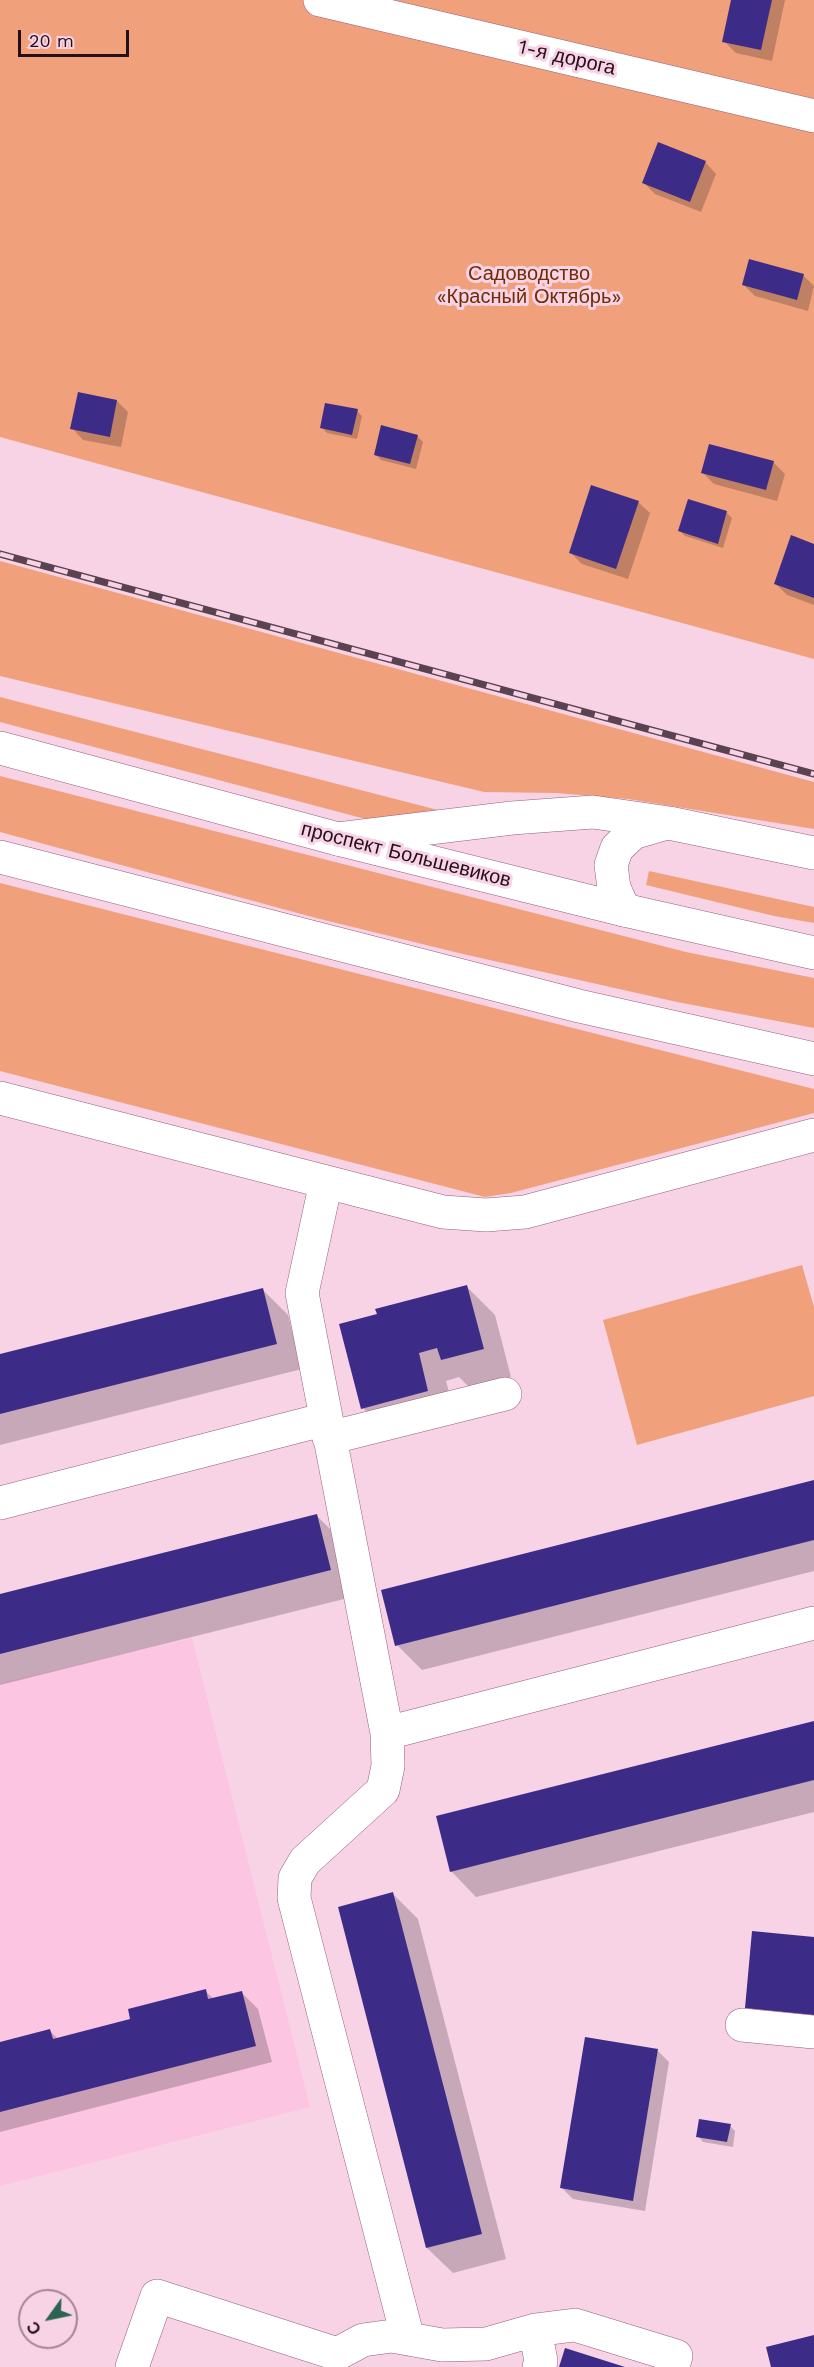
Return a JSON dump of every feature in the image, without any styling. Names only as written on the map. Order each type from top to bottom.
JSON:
[{"type":"main road","name":"1-я дорога","points":[[320,0],[814,116]]},
{"type":"main road","name":"проспект Большевиков","points":[[0,748],[338,839],[624,910],[814,953]]},
{"type":"main road","points":[[338,839],[512,818],[593,812],[669,823],[814,853]]},
{"type":"main road","points":[[624,910],[614,888],[611,866],[617,848],[633,833],[669,823]]},
{"type":"main road","points":[[0,856],[579,1006],[814,1059]]},
{"type":"main road","points":[[0,1098],[443,1212],[486,1215],[525,1212],[814,1135]]},
{"type":"main road","points":[[326,1182],[302,1293],[387,1733],[388,1766],[383,1790],[305,1862],[295,1878],[294,1898],[408,2339]]},
{"type":"main road","points":[[0,1503],[327,1429],[505,1394]]},
{"type":"main road","points":[[387,1733],[814,1623]]},
{"type":"main road","points":[[742,2025],[814,2032]]},
{"type":"main road","points":[[132,2367],[157,2296],[335,2360],[363,2340],[392,2336],[408,2339],[447,2356],[535,2330],[575,2325],[676,2356],[673,2367]]},
{"type":"main road","points":[[535,2330],[541,2361],[539,2367]]},
{"type":"shaded area","points":[[192,1638],[310,2107],[0,2186],[0,1683]]},
{"type":"green space","name":"Садоводство «Красный Октябрь»","points":[[0,0],[814,0],[814,659],[0,437]]},
{"type":"green space","points":[[0,561],[814,782],[814,829],[628,799],[556,793],[484,792],[0,676]]},
{"type":"green space","points":[[0,697],[438,810],[369,820],[0,722]]},
{"type":"green space","points":[[0,776],[686,952],[814,978],[814,1028],[677,1002],[463,954],[316,918],[0,832]]},
{"type":"green space","points":[[649,871],[814,907],[814,923],[774,916],[646,885]]},
{"type":"green space","points":[[0,883],[814,1089],[814,1113],[511,1193],[485,1197],[0,1071]]},
{"type":"green space","points":[[802,1265],[814,1307],[814,1396],[637,1445],[603,1320]]},
{"type":"building","points":[[731,0],[772,0],[761,50],[722,42]]},
{"type":"building","points":[[658,142],[706,161],[690,202],[642,183]]},
{"type":"building","points":[[749,259],[804,274],[797,300],[742,285]]},
{"type":"building","points":[[78,392],[117,400],[110,437],[70,429]]},
{"type":"building","points":[[325,403],[358,409],[352,435],[320,428]]},
{"type":"building","points":[[381,425],[418,435],[410,464],[374,455]]},
{"type":"building","points":[[709,444],[774,461],[766,490],[701,473]]},
{"type":"building","points":[[591,485],[639,501],[616,569],[569,553]]},
{"type":"building","points":[[688,499],[727,511],[718,544],[678,531]]},
{"type":"building","points":[[791,535],[814,544],[814,598],[774,584]]},
{"type":"building","points":[[467,1285],[484,1349],[441,1360],[437,1348],[419,1353],[428,1391],[361,1409],[339,1324],[377,1314],[375,1309]]},
{"type":"building","points":[[263,1288],[277,1344],[0,1414],[0,1354]]},
{"type":"building","points":[[814,1480],[814,1540],[395,1646],[381,1590]]},
{"type":"building","points":[[317,1514],[331,1570],[0,1654],[0,1594]]},
{"type":"building","points":[[814,1721],[814,1780],[450,1872],[436,1816]]},
{"type":"building","points":[[393,1892],[482,2234],[426,2248],[338,1907]]},
{"type":"building","points":[[752,1931],[814,1937],[814,2015],[745,2008]]},
{"type":"building","points":[[206,1989],[208,1999],[242,1991],[256,2046],[0,2112],[0,2042],[50,2029],[53,2039],[130,2019],[128,2009]]},
{"type":"building","points":[[585,2037],[658,2049],[633,2201],[560,2188]]},
{"type":"building","points":[[699,2119],[731,2124],[727,2142],[696,2137]]},
{"type":"building","points":[[814,2335],[814,2367],[771,2367],[766,2347]]},
{"type":"building","points":[[565,2348],[625,2367],[559,2367]]},
{"type":"railway","points":[[0,554],[814,774]]}]
